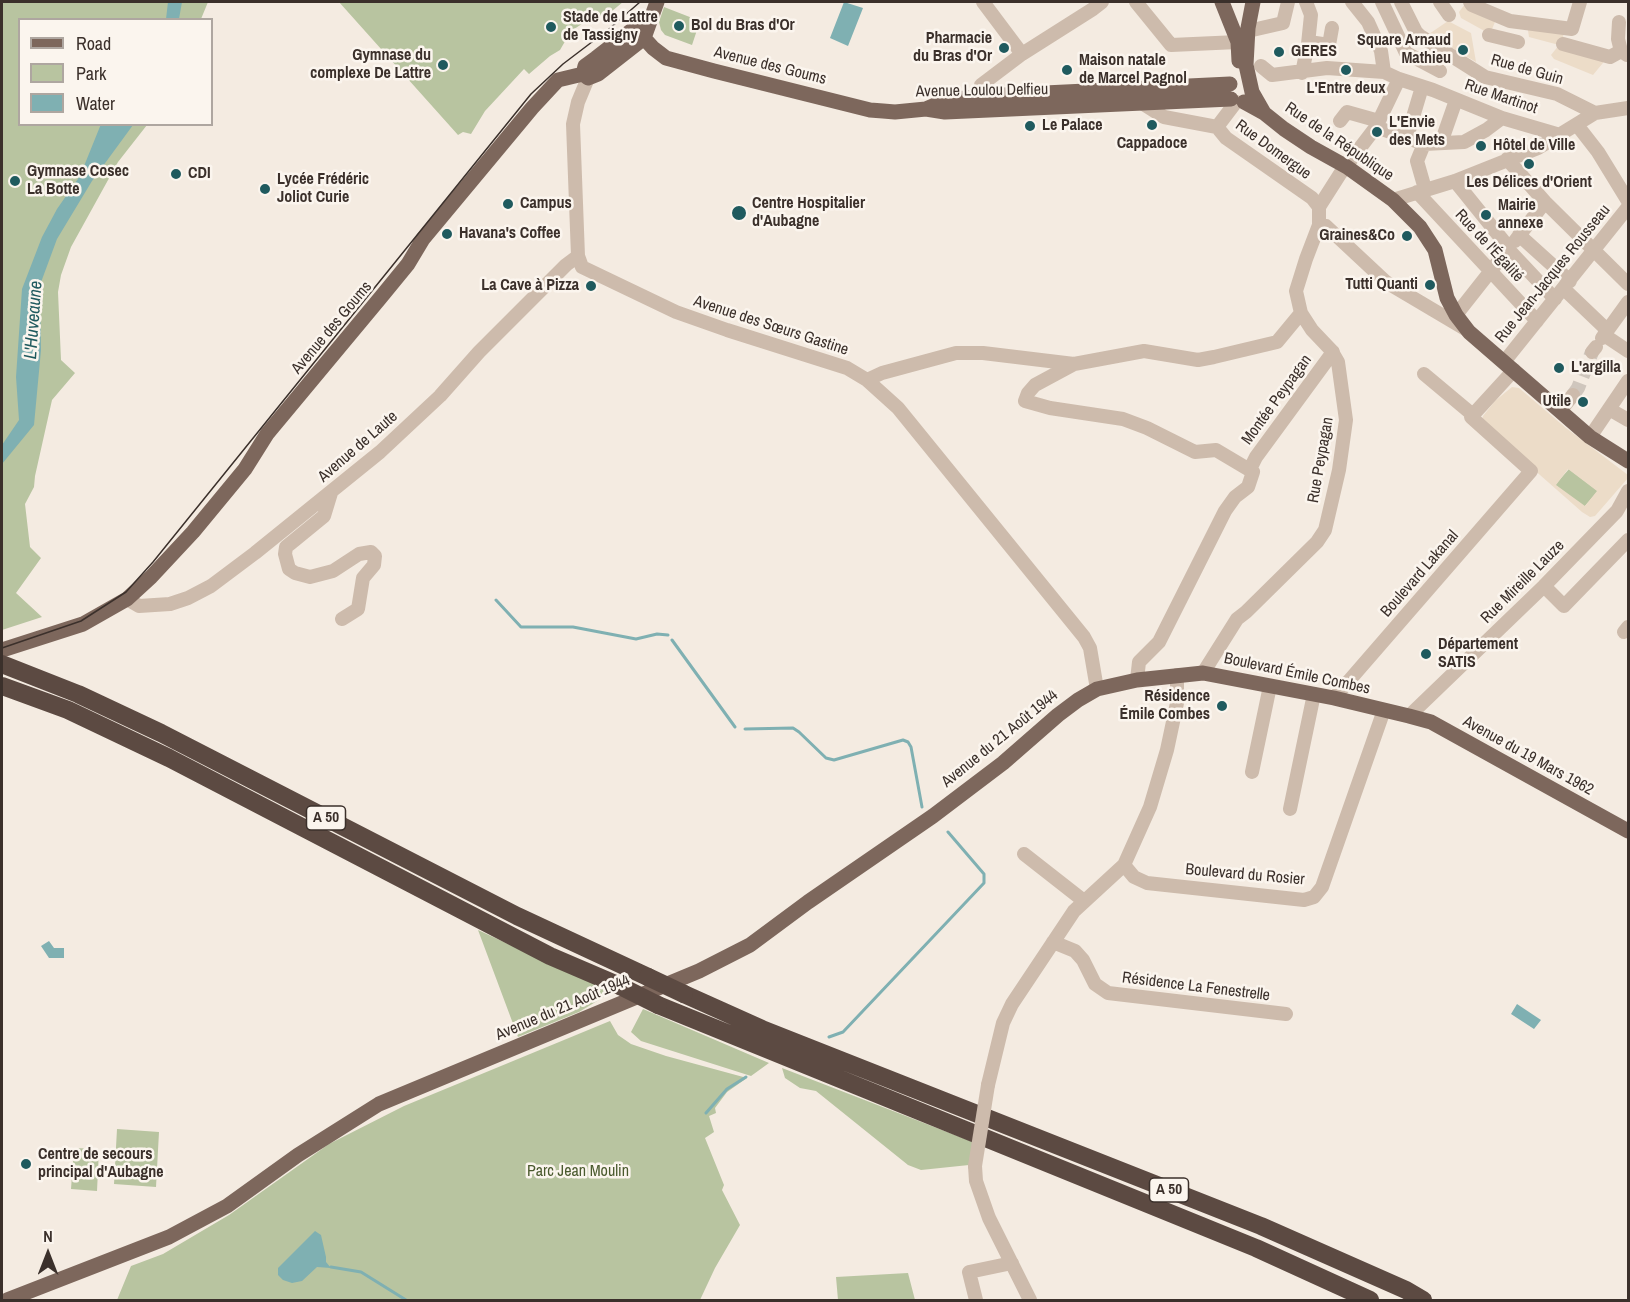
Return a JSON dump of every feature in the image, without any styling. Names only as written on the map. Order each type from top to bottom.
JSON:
[{"type":"highway","name":"A 50","points":[[2,664],[78,694],[161,733],[517,916],[648,978],[762,1029],[1261,1226],[1406,1290],[1423,1300]]},
{"type":"highway","name":"A 50","points":[[2,686],[68,710],[170,758],[550,956],[658,1005],[1256,1248],[1371,1300]]},
{"type":"main road","points":[[585,76],[585,66],[636,27],[646,30],[657,2]]},
{"type":"main road","points":[[1223,2],[1243,37]]},
{"type":"main road","points":[[1223,2],[1238,8],[1252,2]]},
{"type":"main road","points":[[983,103],[1240,92],[1246,65],[1243,37],[1252,2]]},
{"type":"main road","name":"Avenue des Goums","points":[[646,30],[653,48],[666,58],[870,110],[895,112]]},
{"type":"main road","name":"Avenue des Goums","points":[[2,650],[83,624],[127,599],[151,577],[193,532],[252,460],[267,434],[408,264],[423,239],[532,108],[558,80],[585,76]]},
{"type":"main road","name":"Avenue Loulou Delfieu","points":[[895,112],[926,109],[947,100],[983,103],[1142,103],[1240,92]]},
{"type":"main road","name":"Rue de la République","points":[[1240,92],[1284,129],[1347,167],[1393,200],[1420,227],[1435,250],[1447,298],[1469,332],[1590,437],[1628,461]]},
{"type":"main road","name":"Avenue des Goums","points":[[2,641],[79,616],[110,609]]},
{"type":"main road","name":"Boulevard Émile Combes","points":[[1137,680],[1203,673],[1334,698],[1409,716]]},
{"type":"main road","name":"Avenue du 21 Août 1944","points":[[7,1300],[169,1237],[227,1206],[298,1155],[379,1104],[699,971],[750,945],[1003,764],[1078,700],[1097,689],[1137,680]]},
{"type":"main road","name":"Avenue du 19 Mars 1962","points":[[1409,716],[1431,722],[1629,831]]},
{"type":"street","points":[[983,2],[1022,54]]},
{"type":"street","points":[[1137,2],[1171,45],[1243,37],[1283,23],[1287,2]]},
{"type":"street","points":[[1302,73],[1309,42],[1311,15],[1306,2]]},
{"type":"street","points":[[1261,66],[1272,75],[1302,73],[1327,68],[1384,72],[1380,51],[1368,22],[1352,2]]},
{"type":"street","points":[[1382,2],[1406,53],[1440,71]]},
{"type":"street","name":"Rue de Guin","points":[[1401,2],[1416,32],[1485,77],[1557,94],[1595,113]]},
{"type":"street","points":[[1440,2],[1449,15]]},
{"type":"street","points":[[1470,2],[1472,5],[1510,21],[1572,29],[1580,2]]},
{"type":"street","points":[[983,103],[981,85],[1094,4]]},
{"type":"street","points":[[1563,44],[1610,57],[1625,53],[1618,39],[1618,22]]},
{"type":"street","points":[[1309,42],[1329,45],[1332,28]]},
{"type":"street","points":[[1489,35],[1518,42]]},
{"type":"street","name":"Rue Martinot","points":[[1384,72],[1399,80],[1427,88],[1502,118],[1560,135]]},
{"type":"street","points":[[578,256],[573,124],[585,76]]},
{"type":"street","points":[[867,380],[882,373],[956,353],[983,353],[1074,364],[1144,351],[1198,360],[1277,342],[1300,313],[1296,291],[1319,225],[1315,203],[1347,167],[1377,124],[1399,80]]},
{"type":"street","points":[[1407,137],[1427,88]]},
{"type":"street","points":[[1142,103],[1164,117],[1216,127],[1240,92]]},
{"type":"street","points":[[1441,143],[1456,100]]},
{"type":"street","points":[[1393,200],[1455,181],[1538,148],[1595,113],[1629,108]]},
{"type":"street","points":[[1340,122],[1347,112],[1424,144],[1464,142],[1502,118]]},
{"type":"street","points":[[1577,125],[1594,146],[1629,201]]},
{"type":"street","name":"Rue Domergue","points":[[1216,127],[1226,138],[1315,203]]},
{"type":"street","points":[[1421,191],[1417,160],[1424,144]]},
{"type":"street","points":[[1507,159],[1545,202],[1629,284]]},
{"type":"street","points":[[1455,181],[1509,248],[1563,289]]},
{"type":"street","name":"Rue de l'Égalité","points":[[1421,191],[1537,321]]},
{"type":"street","points":[[1456,315],[1545,202]]},
{"type":"street","name":"Rue Jean-Jacques Rousseau","points":[[1473,415],[1509,366],[1537,321],[1629,207]]},
{"type":"street","points":[[1319,225],[1326,226],[1386,282],[1469,332]]},
{"type":"street","points":[[1519,235],[1563,289],[1600,340],[1629,351]]},
{"type":"street","name":"Avenue des Sœurs Gastine","points":[[578,256],[582,267],[593,274],[676,312],[841,366],[867,380],[898,408],[1084,637],[1090,648],[1097,689]]},
{"type":"street","name":"Avenue de Laute","points":[[127,599],[139,606],[170,604],[211,586],[380,452],[440,396],[479,352],[566,265],[578,256]]},
{"type":"street","points":[[1600,340],[1629,302]]},
{"type":"street","name":"Rue Peypagan","points":[[1203,673],[1237,619],[1317,542],[1325,530],[1339,470],[1346,420],[1338,362],[1333,352],[1312,330],[1300,313]]},
{"type":"street","name":"Montée Peypagan","points":[[1137,680],[1139,662],[1159,642],[1226,511],[1235,497],[1248,487],[1253,472],[1250,469],[1256,457],[1333,352]]},
{"type":"street","points":[[1074,364],[1035,385],[1025,401],[1050,408],[1123,419],[1147,428],[1195,452],[1216,450],[1250,469]]},
{"type":"street","points":[[1424,374],[1473,415]]},
{"type":"street","points":[[1590,437],[1628,383]]},
{"type":"street","points":[[1560,411],[1573,395]]},
{"type":"street","points":[[1609,409],[1629,420]]},
{"type":"street","name":"Boulevard Lakanal","points":[[1334,698],[1531,471],[1470,417],[1473,415]]},
{"type":"street","name":"Rue Mireille Lauze","points":[[1409,716],[1544,586],[1624,513],[1629,491]]},
{"type":"street","points":[[331,493],[324,516],[291,543],[286,548],[285,554],[289,569],[310,577],[333,571],[365,551],[375,556],[374,565],[363,578],[358,609],[342,619]]},
{"type":"street","points":[[1544,586],[1564,606],[1629,540]]},
{"type":"street","points":[[1030,1300],[989,1218],[976,1181],[975,1166],[988,1085],[1007,1014],[1074,911],[1124,866],[1149,807],[1167,750],[1177,703],[1177,675]]},
{"type":"street","points":[[1252,772],[1270,686]]},
{"type":"street","points":[[1290,809],[1314,694]]},
{"type":"street","name":"Boulevard du Rosier","points":[[1124,866],[1134,878],[1147,882],[1304,900],[1314,897],[1322,887],[1384,710]]},
{"type":"street","points":[[1024,854],[1084,902]]},
{"type":"street","name":"Résidence La Fenestrelle","points":[[1053,942],[1075,951],[1083,960],[1095,984],[1108,993],[1286,1014]]},
{"type":"street","points":[[976,1300],[969,1272],[1012,1263]]},
{"type":"green space","points":[[2,2],[208,2],[201,18],[18,18],[18,126],[146,126],[118,162],[71,247],[61,275],[58,292],[61,360],[75,373],[52,400],[34,487],[25,504],[30,547],[41,558],[16,593],[42,617],[2,630]]},
{"type":"green space","points":[[339,2],[623,2],[612,11],[585,22],[571,31],[560,50],[529,74],[524,69],[485,111],[471,134],[463,132],[458,135]]},
{"type":"green space","name":"Bol du Bras d'Or","points":[[664,7],[700,21],[692,45],[665,35],[661,30],[659,22]]},
{"type":"green space","points":[[1569,469],[1598,491],[1584,507],[1555,485]]},
{"type":"green space","points":[[478,930],[612,992],[579,1012],[518,1037]]},
{"type":"green space","points":[[643,1009],[769,1063],[751,1076],[641,1041],[631,1032]]},
{"type":"green space","name":"Parc Jean Moulin","points":[[610,1021],[618,1035],[631,1044],[747,1078],[727,1092],[715,1108],[716,1113],[709,1116],[714,1132],[705,1138],[724,1185],[722,1190],[740,1225],[715,1268],[700,1300],[117,1300],[131,1266],[163,1254],[229,1215],[329,1144],[404,1106]]},
{"type":"green space","points":[[782,1068],[973,1142],[969,1165],[921,1170],[908,1165],[816,1091],[800,1088],[785,1078]]},
{"type":"green space","points":[[117,1129],[159,1132],[156,1187],[114,1184]]},
{"type":"green space","points":[[74,1148],[99,1149],[97,1191],[71,1189]]},
{"type":"green space","points":[[908,1273],[915,1300],[838,1300],[836,1277]]},
{"type":"shaded area","points":[[1465,4],[1497,17],[1490,34],[1461,18],[1459,12]]},
{"type":"shaded area","name":"Square Arnaud Mathieu","points":[[1448,21],[1471,33],[1476,62],[1429,34]]},
{"type":"shaded area","points":[[1527,24],[1564,30],[1562,46],[1607,58],[1593,75],[1554,59],[1551,55],[1559,45],[1529,37]]},
{"type":"shaded area","points":[[1512,387],[1519,388],[1566,428],[1628,475],[1628,478],[1595,516],[1590,517],[1481,423],[1483,416],[1495,401]],"holes":[[[1568,469],[1597,491],[1585,506],[1556,485]]]},
{"type":"water","points":[[168,2],[182,2],[179,18],[166,18]]},
{"type":"water","points":[[844,2],[863,8],[848,46],[830,38]]},
{"type":"water","name":"L'Huveaune","points":[[100,126],[132,126],[92,181],[57,239],[40,285],[41,350],[34,425],[2,464],[2,445],[19,420],[16,377],[22,289],[42,237],[57,209],[80,176]]},
{"type":"water","points":[[49,941],[54,948],[64,948],[64,958],[49,958],[41,946]]},
{"type":"water","points":[[1517,1004],[1541,1020],[1534,1029],[1511,1014]]},
{"type":"water","points":[[315,1231],[321,1235],[326,1262],[331,1268],[317,1267],[302,1281],[292,1283],[283,1280],[278,1275],[278,1268]]},
{"type":"waterway","points":[[496,600],[521,627],[573,627],[636,639],[657,634],[668,635]]},
{"type":"waterway","points":[[672,640],[735,727]]},
{"type":"waterway","points":[[745,729],[793,728],[826,758],[834,760],[903,740],[908,742],[911,747],[922,807]]},
{"type":"waterway","points":[[829,1037],[843,1032],[984,883],[984,874],[948,832]]},
{"type":"waterway","points":[[706,1113],[727,1089],[746,1077]]},
{"type":"waterway","points":[[331,1267],[361,1272],[406,1300]]},
{"type":"tunnel","points":[[1573,395],[1592,352]]},
{"type":"tram line","points":[[2,648],[81,621],[126,592],[153,562],[531,94],[563,64],[640,2]]},
{"type":"place","name":"Bol du Bras d'Or","points":[[679,26]]},
{"type":"place","name":"Stade de Lattre de Tassigny","points":[[551,27]]},
{"type":"place","name":"Pharmacie du Bras d'Or","points":[[1004,48]]},
{"type":"place","name":"Square Arnaud Mathieu","points":[[1463,50]]},
{"type":"place","name":"GERES","points":[[1279,52]]},
{"type":"place","name":"Gymnase du complexe De Lattre","points":[[443,65]]},
{"type":"place","name":"Maison natale de Marcel Pagnol","points":[[1067,70]]},
{"type":"place","name":"L'Entre deux","points":[[1346,70]]},
{"type":"place","name":"Cappadoce","points":[[1152,125]]},
{"type":"place","name":"Le Palace","points":[[1030,126]]},
{"type":"place","name":"L'Envie des Mets","points":[[1377,132]]},
{"type":"place","name":"Hôtel de Ville","points":[[1481,146]]},
{"type":"place","name":"Les Délices d'Orient","points":[[1529,164]]},
{"type":"place","name":"CDI","points":[[176,174]]},
{"type":"place","name":"Gymnase Cosec La Botte","points":[[15,181]]},
{"type":"place","name":"Lycée Frédéric Joliot Curie","points":[[265,189]]},
{"type":"place","name":"Campus","points":[[508,204]]},
{"type":"place","name":"Centre Hospitalier d'Aubagne","points":[[739,213]]},
{"type":"place","name":"Mairie annexe","points":[[1486,215]]},
{"type":"place","name":"Havana's Coffee","points":[[447,234]]},
{"type":"place","name":"Graines&Co","points":[[1407,236]]},
{"type":"place","name":"Tutti Quanti","points":[[1430,285]]},
{"type":"place","name":"La Cave à Pizza","points":[[591,286]]},
{"type":"place","name":"L'argilla","points":[[1559,368]]},
{"type":"place","name":"Utile","points":[[1583,402]]},
{"type":"place","name":"Département SATIS","points":[[1426,654]]},
{"type":"place","name":"Résidence Émile Combes","points":[[1222,706]]},
{"type":"place","name":"Centre de secours principal d'Aubagne","points":[[26,1164]]}]
